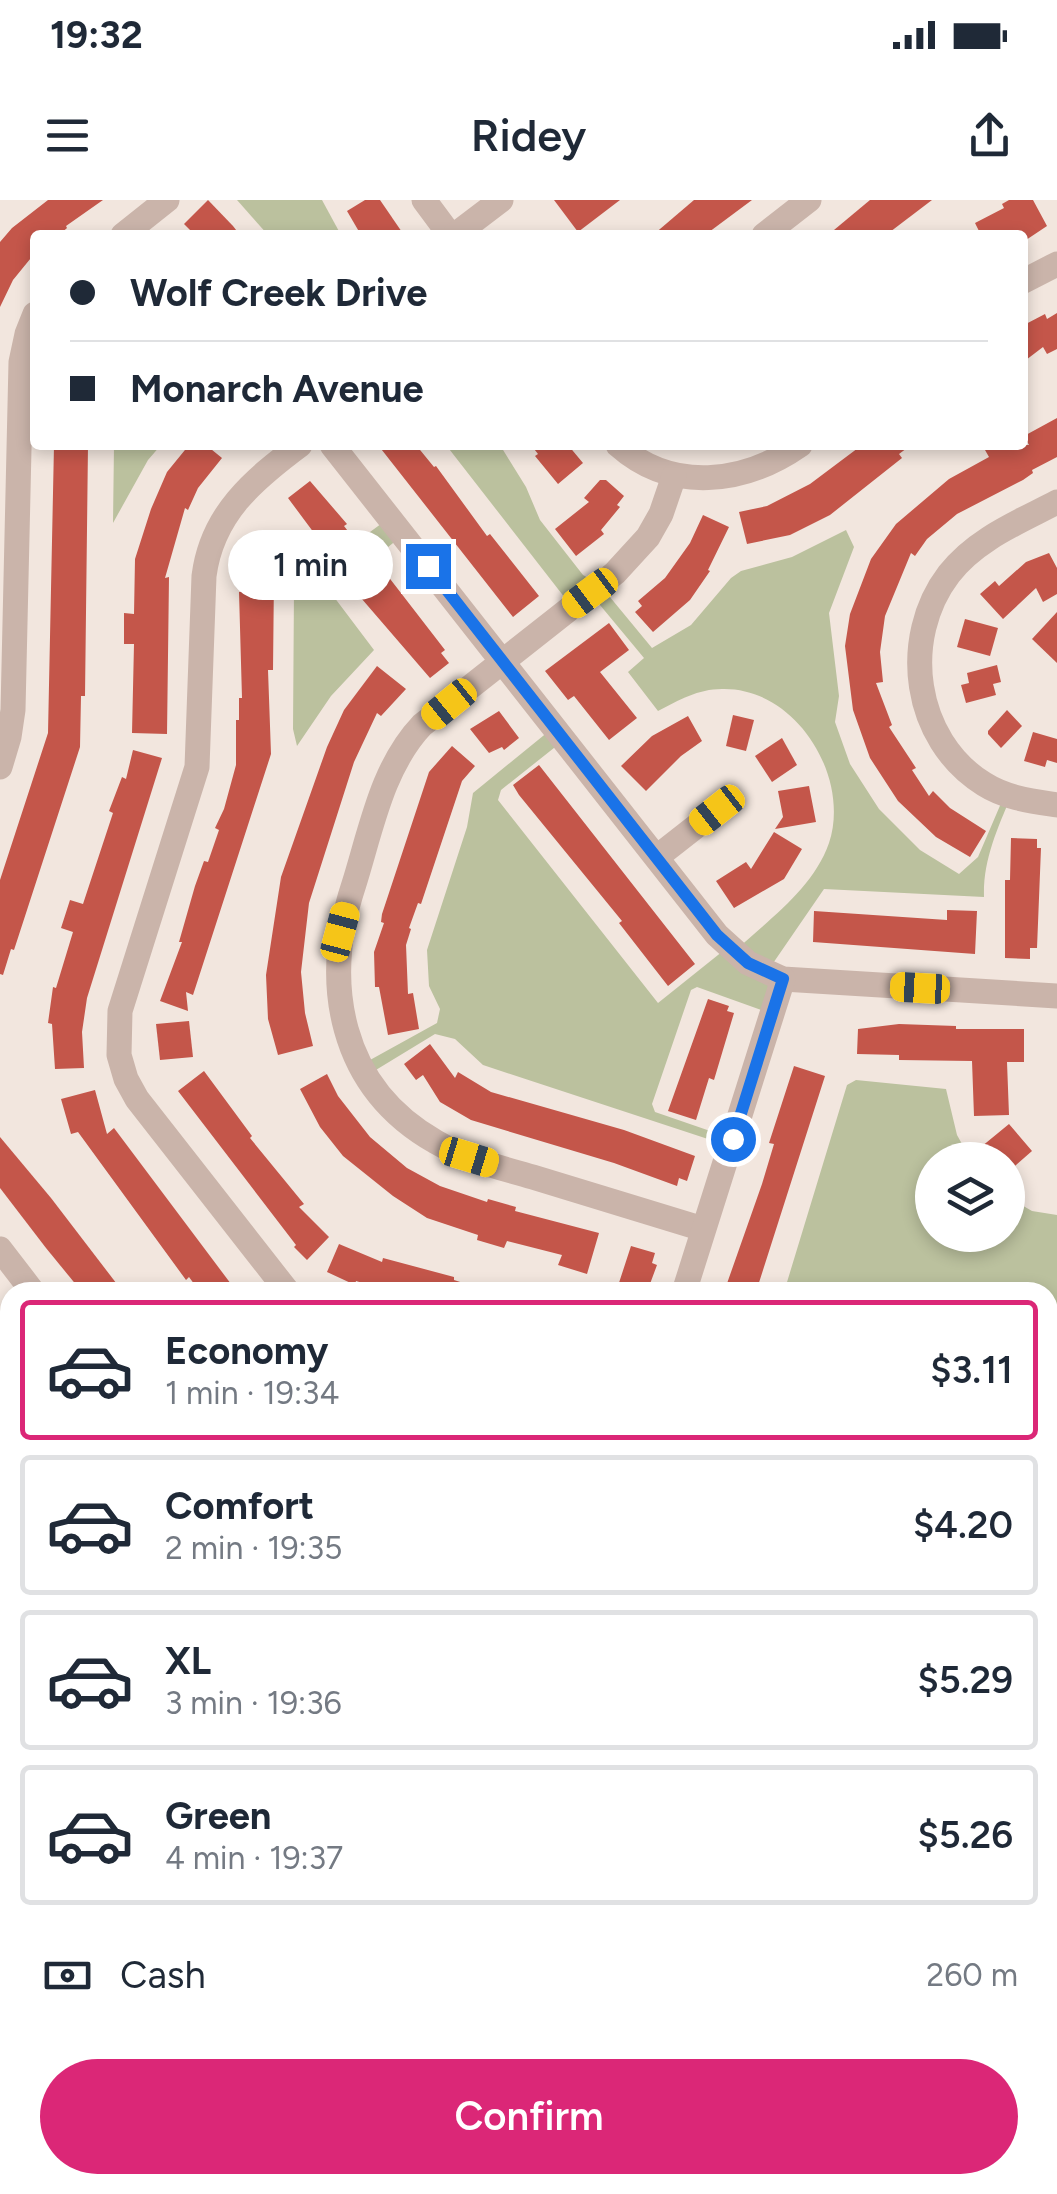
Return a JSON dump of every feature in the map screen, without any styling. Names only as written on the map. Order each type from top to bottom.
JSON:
[{"type":"street","points":[[139,230],[167,200]]},
{"type":"street","points":[[424,200],[449,230]]},
{"type":"street","points":[[460,230],[501,200]]},
{"type":"street","points":[[770,230],[809,200]]},
{"type":"street","points":[[1028,279],[1057,264]]},
{"type":"street","points":[[0,767],[10,738],[13,710],[21,362],[30,325]]},
{"type":"street","points":[[280,1282],[136,1099],[126,1079],[118,1042],[124,994],[197,767],[204,576],[209,550],[231,506],[294,450]]},
{"type":"street","points":[[336,450],[728,947],[748,963],[783,979],[1057,996]]},
{"type":"street","points":[[625,450],[646,465],[674,476],[704,479],[732,476],[763,466],[791,450]]},
{"type":"street","points":[[674,476],[660,514],[638,549],[615,573],[422,725],[404,746],[390,772],[340,932],[337,986],[347,1033],[366,1076],[412,1127],[469,1157],[703,1230]]},
{"type":"street","points":[[1057,502],[983,542],[962,558],[930,608],[919,653],[925,704],[960,764],[982,783],[1008,795],[1057,805]]},
{"type":"street","points":[[656,857],[717,810]]},
{"type":"street","points":[[687,1282],[783,979]]},
{"type":"street","points":[[0,1249],[25,1282]]},
{"type":"green space","points":[[237,200],[322,200],[338,230],[264,230]]},
{"type":"green space","points":[[114,450],[157,450],[148,460],[113,523]]},
{"type":"green space","points":[[450,450],[503,450],[526,487],[540,520],[583,575],[600,585],[652,648],[691,625],[741,571],[792,557],[846,530],[854,547],[829,613],[839,696],[835,722],[850,764],[879,809],[920,850],[959,874],[978,857],[1005,794],[1011,796],[988,858],[984,897],[824,889],[767,972],[772,1014],[697,987],[691,990],[652,1104],[655,1112],[716,1133],[714,1141],[483,1065],[455,1039],[435,1034],[366,1076],[361,1065],[437,1023],[440,1009],[429,986],[427,950],[467,827],[473,793],[554,727],[564,740],[501,790],[498,800],[658,1003],[728,947],[734,952],[788,903],[822,860],[834,817],[832,791],[812,740],[794,719],[749,692],[722,689],[689,696],[658,711],[628,672],[644,658],[590,593],[572,607]]},
{"type":"green space","points":[[389,518],[403,535],[331,593],[374,650],[331,696],[297,746],[293,729],[294,588]]},
{"type":"green space","points":[[856,1080],[946,1089],[961,1142],[915,1142],[915,1252],[1025,1252],[1025,1207],[1057,1215],[1057,1282],[787,1282],[847,1085]]},
{"type":"building","points":[[48,200],[103,200],[65,230],[30,230],[30,259],[13,280],[0,307],[0,242]]},
{"type":"building","points":[[208,200],[236,230],[190,230],[184,224]]},
{"type":"building","points":[[365,200],[380,200],[401,230],[358,230],[347,211]]},
{"type":"building","points":[[554,200],[620,200],[581,230],[576,230]]},
{"type":"building","points":[[694,200],[752,200],[712,230],[659,230]]},
{"type":"building","points":[[870,200],[932,200],[893,230],[834,230]]},
{"type":"building","points":[[1009,200],[1033,200],[1047,226],[1028,239],[1028,230],[978,230],[975,223],[1004,208],[1002,204]]},
{"type":"building","points":[[1057,313],[1057,349],[1047,354],[1043,347],[1028,358],[1028,323],[1045,314],[1047,319]]},
{"type":"building","points":[[1057,418],[1057,457],[1032,470],[1023,480],[957,514],[927,539],[915,556],[911,553],[885,616],[880,652],[883,682],[876,683],[892,725],[889,727],[916,768],[912,770],[929,796],[933,791],[950,808],[986,831],[970,857],[936,837],[898,801],[870,758],[853,710],[845,646],[850,614],[871,559],[896,524],[949,479],[989,457],[985,450],[1028,450],[1028,434]]},
{"type":"building","points":[[54,450],[88,450],[85,696],[81,696],[80,747],[3,975],[0,880],[48,733]]},
{"type":"building","points":[[185,450],[212,450],[222,458],[198,488],[188,510],[185,508],[165,578],[169,577],[167,734],[132,733],[134,644],[124,644],[124,613],[134,614],[135,559],[167,472]]},
{"type":"building","points":[[382,450],[420,450],[539,596],[513,617]]},
{"type":"building","points":[[535,450],[572,450],[583,463],[558,484],[535,456],[538,454]]},
{"type":"building","points":[[855,450],[904,450],[899,454],[902,458],[830,515],[790,535],[747,544],[739,512],[767,506],[810,484]]},
{"type":"building","points":[[600,480],[606,480],[624,496],[601,530],[604,534],[576,556],[555,529],[589,502],[584,498]]},
{"type":"building","points":[[310,481],[347,524],[344,526],[354,539],[329,559],[288,498]]},
{"type":"building","points":[[703,515],[729,527],[710,571],[690,600],[653,632],[635,612],[642,606],[638,601],[665,578],[690,543]]},
{"type":"building","points":[[255,534],[286,547],[274,575],[273,670],[268,670],[271,754],[193,995],[186,992],[188,1011],[160,1001],[182,942],[195,886],[219,830],[215,828],[236,765],[236,720],[242,698],[239,592],[243,592],[245,567],[241,566]]},
{"type":"building","points":[[1049,553],[1057,568],[1057,594],[1043,602],[1036,588],[1003,619],[980,594],[995,581],[999,586],[1026,562]]},
{"type":"building","points":[[377,562],[445,650],[441,653],[449,663],[430,678],[349,584]]},
{"type":"building","points":[[1057,612],[1057,663],[1032,639]]},
{"type":"building","points":[[965,619],[998,628],[990,656],[957,647]]},
{"type":"building","points":[[609,623],[629,650],[600,672],[637,718],[609,740],[574,696],[568,700],[545,671]]},
{"type":"building","points":[[997,665],[1001,682],[993,684],[996,695],[966,703],[961,685],[969,683],[967,673]]},
{"type":"building","points":[[377,666],[406,689],[381,716],[377,713],[354,762],[309,903],[301,972],[313,1046],[278,1055],[268,1019],[266,975],[281,877],[327,747],[344,710]]},
{"type":"building","points":[[1007,710],[1022,726],[1001,748],[988,731]]},
{"type":"building","points":[[499,711],[519,738],[504,750],[502,747],[489,753],[470,729]]},
{"type":"building","points":[[733,715],[754,720],[746,751],[726,746]]},
{"type":"building","points":[[688,716],[702,741],[646,791],[621,766],[652,736]]},
{"type":"building","points":[[1033,732],[1057,739],[1057,763],[1047,760],[1045,767],[1024,761]]},
{"type":"building","points":[[782,738],[797,765],[772,782],[755,756]]},
{"type":"building","points":[[452,746],[475,766],[462,781],[421,904],[418,903],[409,928],[408,994],[413,993],[419,1029],[388,1035],[379,987],[375,987],[374,952],[384,923],[382,914],[429,772]]},
{"type":"building","points":[[133,750],[162,758],[87,998],[82,1032],[84,1068],[55,1069],[52,1024],[48,1023],[53,987],[56,988],[73,932],[61,928],[70,900],[83,904],[113,813],[109,811],[122,777],[126,779]]},
{"type":"building","points":[[539,765],[695,964],[668,986],[619,923],[622,921],[513,785]]},
{"type":"building","points":[[809,786],[816,822],[775,829],[783,817],[778,791]]},
{"type":"building","points":[[774,832],[802,849],[784,879],[734,908],[716,881],[746,862],[751,869]]},
{"type":"building","points":[[1011,838],[1037,839],[1037,848],[1041,848],[1037,948],[1030,948],[1030,959],[1005,958],[1005,880],[1010,880]]},
{"type":"building","points":[[947,910],[977,911],[975,954],[813,942],[814,911],[947,920]]},
{"type":"building","points":[[708,999],[729,1006],[727,1011],[734,1013],[714,1080],[709,1078],[696,1120],[668,1111]]},
{"type":"building","points":[[189,1021],[193,1057],[160,1060],[156,1024]]},
{"type":"building","points":[[899,1024],[1024,1029],[1024,1062],[1007,1062],[1009,1115],[974,1116],[972,1061],[899,1060],[899,1055],[857,1054],[858,1029]]},
{"type":"building","points":[[430,1044],[455,1078],[458,1072],[491,1092],[624,1130],[695,1156],[687,1181],[679,1178],[677,1186],[471,1120],[440,1102],[423,1075],[416,1080],[404,1064]]},
{"type":"building","points":[[794,1066],[825,1076],[759,1282],[728,1282],[774,1144],[769,1143]]},
{"type":"building","points":[[204,1071],[250,1138],[304,1204],[299,1207],[329,1237],[307,1260],[178,1091]]},
{"type":"building","points":[[327,1074],[338,1096],[370,1137],[407,1168],[440,1186],[487,1202],[488,1199],[516,1207],[515,1211],[599,1233],[587,1274],[558,1265],[562,1255],[507,1241],[504,1248],[477,1240],[478,1235],[427,1218],[393,1196],[343,1156],[320,1127],[300,1089]]},
{"type":"building","points":[[95,1090],[107,1134],[114,1128],[230,1282],[193,1282],[189,1277],[186,1280],[78,1132],[71,1134],[61,1099]]},
{"type":"building","points":[[1009,1124],[1024,1142],[987,1142]]},
{"type":"building","points":[[0,1137],[115,1282],[74,1282],[0,1188]]},
{"type":"building","points":[[339,1244],[382,1262],[383,1258],[460,1282],[349,1282],[327,1272]]},
{"type":"building","points":[[631,1246],[655,1253],[652,1263],[657,1265],[651,1282],[619,1282]]},
{"type":"route","points":[[428,566],[717,935],[748,963],[783,979],[733,1139]]}]
